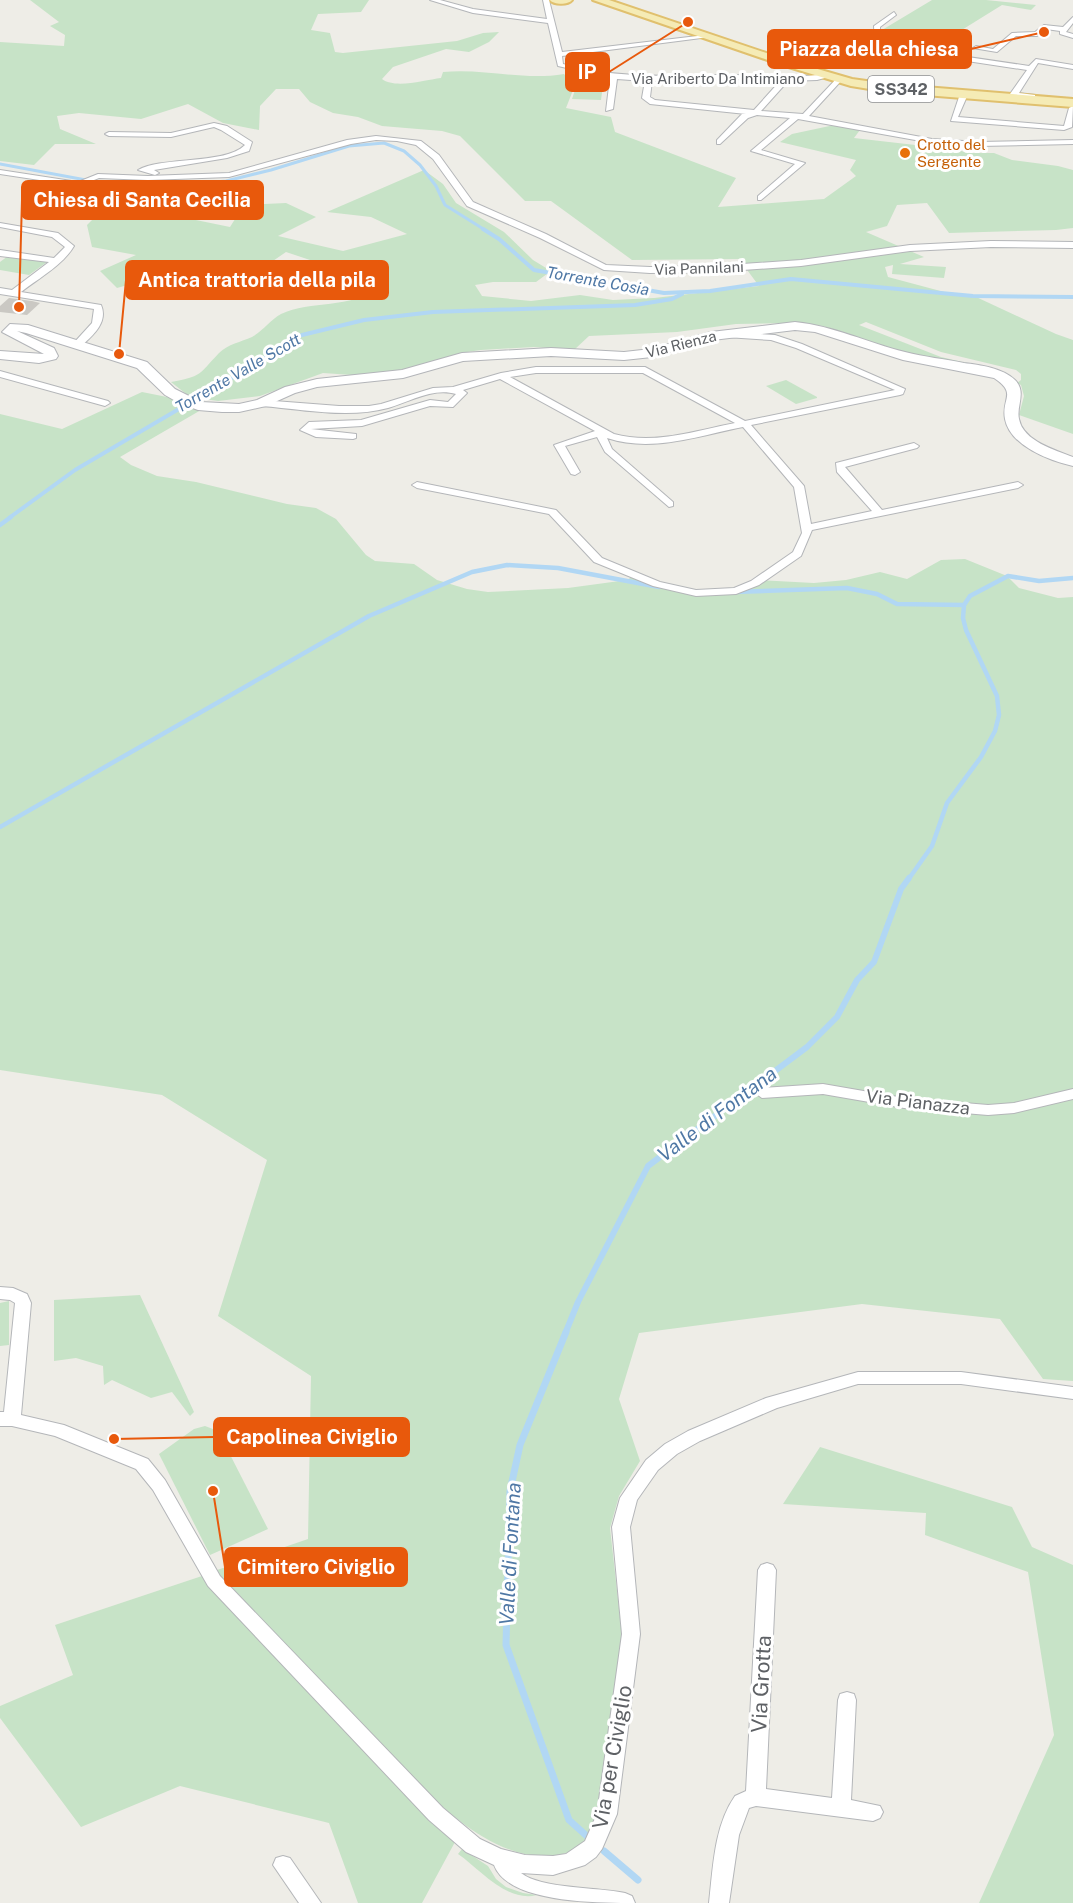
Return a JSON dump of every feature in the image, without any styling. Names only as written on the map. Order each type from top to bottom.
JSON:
[{"type":"main road","points":[[549,2],[565,0]]},
{"type":"main road","points":[[586,0],[601,2]]},
{"type":"main road","name":"SS342","points":[[601,2],[833,78],[877,87],[1073,102]]},
{"type":"street","points":[[433,0],[473,11],[551,21]]},
{"type":"street","points":[[549,2],[559,54],[706,37]]},
{"type":"street","points":[[894,14],[877,26],[877,46],[1030,68]]},
{"type":"street","points":[[1063,31],[1073,19]]},
{"type":"street","points":[[962,58],[974,48],[996,51],[1014,34],[1037,34],[1044,27],[1063,31],[1073,36]]},
{"type":"street","name":"Via Ariberto Da Intimiano","points":[[559,54],[560,65],[584,73],[614,77],[741,77],[785,80],[833,78]]},
{"type":"street","points":[[1073,67],[1036,60],[1015,95],[1073,102]]},
{"type":"street","points":[[609,109],[614,77]]},
{"type":"street","points":[[649,78],[646,98],[653,102],[822,120],[914,139],[951,143],[1073,142]]},
{"type":"street","points":[[760,198],[801,163],[755,151],[796,117],[805,116],[833,78]]},
{"type":"street","points":[[720,142],[745,116],[754,114],[785,80]]},
{"type":"street","points":[[964,94],[954,119],[1064,128],[1068,127],[1073,108]]},
{"type":"street","points":[[109,134],[171,135],[214,125],[224,128],[249,144],[246,149],[226,156],[142,170],[181,177]]},
{"type":"street","name":"Via Pannilani","points":[[181,177],[228,175],[350,142],[376,138],[418,143],[436,157],[470,204],[543,236],[604,267],[650,270],[714,269],[801,263],[910,248],[991,244],[1073,244]]},
{"type":"street","points":[[0,172],[72,183],[85,183],[93,177],[181,177]]},
{"type":"street","points":[[0,225],[41,231],[62,239],[70,246],[66,254],[14,293]]},
{"type":"street","points":[[0,253],[57,261]]},
{"type":"street","points":[[0,291],[100,308],[95,327],[76,346],[28,329],[10,328],[8,332],[10,334],[49,351],[51,356],[39,359],[0,355]]},
{"type":"street","name":"Via Rienza","points":[[76,346],[142,366],[170,392],[198,406],[239,408],[261,403],[290,390],[317,383],[403,374],[462,357],[551,352],[624,356],[652,353],[723,333],[770,327],[816,328],[903,356],[978,369],[999,375],[1011,383],[1015,390],[1011,417],[1021,435],[1040,449],[1073,462]]},
{"type":"street","points":[[501,376],[603,432],[632,442],[655,442],[900,392],[900,389],[790,343],[759,335],[723,333]]},
{"type":"street","points":[[261,403],[379,408],[402,402],[420,393],[456,389],[501,376],[536,370],[645,370],[746,425],[799,486],[807,532],[797,554],[755,582],[736,591],[696,593],[657,584],[598,560],[552,512],[417,485]]},
{"type":"street","points":[[0,374],[105,403]]},
{"type":"street","points":[[353,436],[316,434],[305,430],[309,426],[362,423],[430,403],[450,405],[462,393],[456,389]]},
{"type":"street","points":[[545,446],[559,445],[603,432]]},
{"type":"street","points":[[603,432],[602,436],[608,450],[669,504]]},
{"type":"street","points":[[559,445],[574,472]]},
{"type":"street","points":[[880,514],[841,470],[840,465],[914,446]]},
{"type":"street","points":[[806,528],[1018,485]]},
{"type":"street","name":"Via Pianazza","points":[[762,1093],[823,1089],[904,1103],[988,1110],[1014,1108],[1073,1094]]},
{"type":"street","points":[[0,1293],[13,1294],[21,1298],[23,1303],[6,1419]]},
{"type":"street","name":"Via per Civiglio","points":[[6,1419],[58,1430],[142,1464],[151,1473],[214,1581],[436,1814],[462,1838],[486,1853],[529,1865],[548,1866],[575,1860],[590,1850],[599,1837],[607,1814],[631,1634],[621,1527],[629,1498],[652,1465],[671,1449],[694,1436],[772,1403],[858,1378],[961,1378],[1073,1393]]},
{"type":"street","name":"Via Grotta","points":[[756,1797],[767,1570]]},
{"type":"street","points":[[841,1808],[848,1700]]},
{"type":"street","points":[[718,1903],[728,1836],[736,1811],[743,1802],[756,1797],[873,1812]]},
{"type":"street","points":[[502,1859],[502,1869],[507,1876],[517,1882],[555,1894],[616,1899],[625,1903]]},
{"type":"street","points":[[283,1864],[311,1903]]},
{"type":"green space","points":[[30,0],[369,0],[361,12],[318,14],[311,30],[330,33],[335,52],[343,53],[457,41],[483,33],[499,32],[489,42],[469,52],[446,49],[393,67],[382,79],[394,83],[410,83],[441,78],[443,72],[458,71],[534,76],[564,74],[575,85],[566,108],[611,117],[615,132],[736,178],[718,207],[824,199],[856,176],[850,170],[856,160],[780,142],[792,134],[839,124],[860,130],[854,138],[959,150],[967,153],[994,153],[1012,160],[1073,170],[1073,228],[949,233],[927,203],[897,205],[887,226],[866,232],[924,257],[900,264],[946,267],[944,278],[892,274],[893,265],[885,267],[888,277],[948,293],[974,296],[1073,340],[1073,434],[1019,415],[1024,396],[1021,385],[1017,383],[1021,380],[1021,374],[1016,370],[941,352],[866,322],[859,325],[941,357],[984,367],[930,359],[881,346],[823,326],[793,323],[736,324],[677,332],[589,336],[574,350],[534,347],[481,350],[460,353],[418,367],[387,372],[352,375],[323,373],[260,396],[218,401],[190,397],[171,382],[195,376],[223,350],[252,337],[281,314],[305,307],[356,299],[377,288],[323,279],[319,263],[286,252],[245,276],[180,270],[117,288],[100,271],[136,255],[92,247],[87,225],[101,211],[177,213],[191,219],[230,227],[244,205],[286,203],[316,217],[278,236],[343,251],[407,234],[371,217],[327,212],[424,170],[443,184],[456,203],[504,232],[533,260],[551,271],[536,282],[493,282],[475,285],[482,296],[531,301],[580,295],[613,300],[654,298],[759,286],[739,259],[632,260],[551,201],[525,201],[460,136],[442,131],[382,126],[358,117],[333,113],[310,102],[299,89],[276,89],[260,106],[259,130],[223,123],[188,104],[141,119],[79,113],[57,116],[60,129],[96,144],[55,144],[34,165],[0,161],[0,42],[64,46],[65,35],[50,26],[59,22]]},
{"type":"green space","points":[[932,0],[986,0],[1036,5],[1031,10],[1002,5],[944,41],[882,30]]},
{"type":"green space","points":[[569,77],[604,78],[601,100],[572,99],[577,84]]},
{"type":"green space","points":[[8,256],[47,262],[29,275],[0,270],[0,262]]},
{"type":"green space","points":[[786,380],[817,398],[796,404],[766,386]]},
{"type":"green space","points":[[142,392],[177,399],[201,410],[120,457],[131,465],[157,476],[196,482],[287,504],[316,508],[336,519],[366,555],[375,561],[414,564],[437,580],[467,589],[488,592],[568,588],[627,580],[638,573],[671,586],[697,591],[739,588],[756,580],[814,583],[846,580],[880,572],[907,579],[941,560],[965,559],[1007,576],[1019,588],[1058,598],[1073,597],[1073,1381],[1043,1379],[1000,1319],[862,1304],[639,1333],[619,1399],[640,1461],[619,1496],[610,1528],[622,1635],[599,1813],[590,1836],[580,1846],[567,1853],[531,1855],[503,1847],[476,1833],[450,1814],[309,1673],[222,1580],[217,1570],[308,1539],[311,1376],[218,1316],[267,1160],[162,1095],[0,1070],[0,414],[62,429]]},
{"type":"green space","points":[[140,1295],[194,1412],[190,1416],[172,1392],[151,1398],[112,1380],[104,1385],[103,1366],[76,1358],[54,1361],[54,1300]]},
{"type":"green space","points":[[9,1301],[9,1345],[0,1346],[0,1303]]},
{"type":"green space","points":[[205,1426],[218,1431],[268,1529],[210,1555],[159,1454],[194,1429]]},
{"type":"green space","points":[[820,1447],[1012,1507],[1032,1547],[1073,1565],[1073,1903],[979,1903],[1054,1735],[1028,1572],[925,1535],[926,1513],[783,1504]]},
{"type":"green space","points":[[202,1576],[455,1842],[422,1903],[358,1903],[329,1823],[180,1786],[81,1827],[0,1718],[0,1706],[73,1675],[55,1625]]},
{"type":"green space","points":[[462,1849],[488,1866],[496,1879],[506,1887],[537,1895],[515,1894],[494,1883],[458,1854]]},
{"type":"building","points":[[9,298],[40,303],[27,315],[0,312],[0,306]]},
{"type":"waterway","name":"Torrente Cosia","points":[[0,164],[102,183],[194,184],[226,181],[271,170],[349,146],[384,143],[404,151],[420,165],[436,186],[445,205],[485,230]]},
{"type":"waterway","name":"Torrente Cosia","points":[[483,229],[499,239],[534,270],[664,293],[710,291],[791,279],[973,296],[1073,297]]},
{"type":"waterway","name":"Torrente Valle Scott","points":[[9,518],[75,470],[259,362],[285,342],[302,335],[364,320],[433,312],[635,305],[672,299],[682,294]]},
{"type":"waterway","name":"Torrente Valle Scott","points":[[0,525],[11,517]]},
{"type":"waterway","points":[[0,827],[369,616],[472,572],[507,565],[558,568],[659,587]]},
{"type":"waterway","name":"Valle di Fontana","points":[[964,605],[970,596],[1008,576],[1039,581],[1073,578]]},
{"type":"waterway","points":[[734,592],[847,588],[877,594],[897,604],[964,605]]},
{"type":"waterway","name":"Valle di Fontana","points":[[908,880],[932,846],[947,803],[981,757],[995,731],[999,715],[997,696],[966,630],[963,618],[964,605]]},
{"type":"waterway","name":"Valle di Fontana","points":[[565,1334],[578,1302],[648,1166],[807,1047],[837,1017],[857,980],[874,962],[901,889],[909,878]]},
{"type":"waterway","name":"Valle di Fontana","points":[[566,1332],[520,1445],[510,1491],[506,1645],[569,1820],[589,1838]]},
{"type":"waterway","name":"Valle di Fontana","points":[[604,1851],[638,1880]]},
{"type":"place","name":"IP","points":[[688,22]]},
{"type":"place","name":"Piazza della chiesa","points":[[1044,32]]},
{"type":"place","name":"Crotto del Sergente","points":[[905,153]]},
{"type":"place","name":"Chiesa di Santa Cecilia","points":[[19,307]]},
{"type":"place","name":"Antica trattoria della pila","points":[[119,354]]},
{"type":"place","name":"Capolinea Civiglio","points":[[114,1439]]},
{"type":"place","name":"Cimitero Civiglio","points":[[213,1491]]}]
